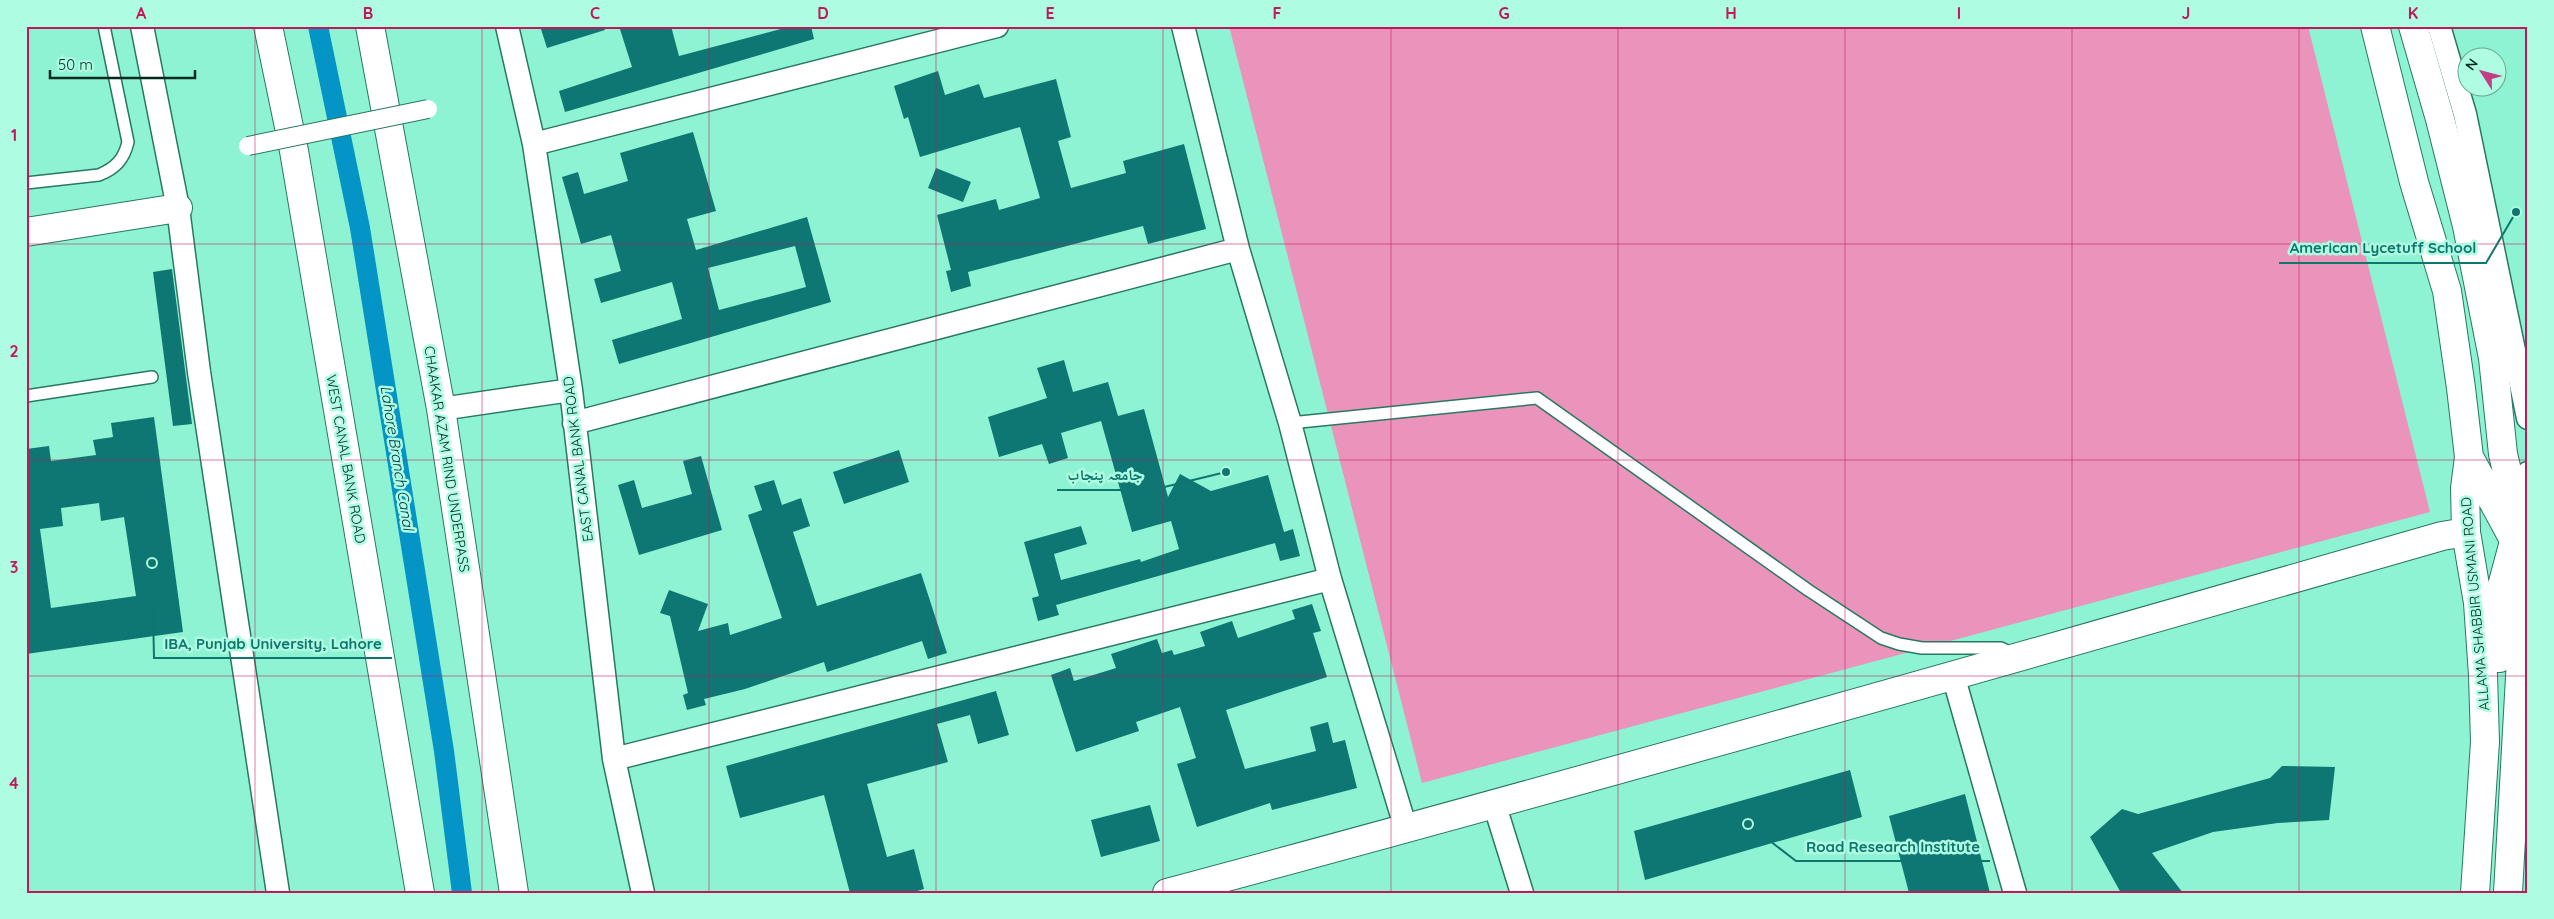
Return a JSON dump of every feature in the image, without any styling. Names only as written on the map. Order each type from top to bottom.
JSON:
[{"type":"main road","name":"WEST CANAL BANK ROAD","points":[[268,26],[294,151],[420,893]]},
{"type":"main road","name":"CHAAKAR AZAM RIND UNDERPASS","points":[[370,26],[441,408],[514,893]]},
{"type":"main road","name":"ALLAMA SHABBIR USMANI ROAD","points":[[2375,26],[2414,182],[2447,291],[2462,388],[2469,457],[2465,494],[2466,532],[2478,603],[2484,675],[2485,742],[2475,893]]},
{"type":"main road","points":[[2412,26],[2452,116],[2467,226],[2518,477],[2526,607],[2508,893]]},
{"type":"main road","points":[[26,232],[178,208]]},
{"type":"main road","points":[[2469,457],[2522,539]]},
{"type":"main road","points":[[1167,893],[1406,829],[2020,658],[2442,536],[2466,532]]},
{"type":"main road","points":[[2485,742],[2499,676],[2498,601],[2522,539]]},
{"type":"street","points":[[142,26],[178,208],[199,372],[278,893]]},
{"type":"street","name":"EAST CANAL BANK ROAD","points":[[507,26],[534,144],[571,390],[614,758],[643,893]]},
{"type":"street","points":[[534,144],[996,26]]},
{"type":"street","points":[[1183,26],[1238,249],[1290,422],[1330,579],[1406,829]]},
{"type":"street","points":[[2439,26],[2452,116],[2528,418]]},
{"type":"street","points":[[248,146],[428,109]]},
{"type":"street","points":[[574,423],[1238,249]]},
{"type":"street","points":[[441,408],[571,390]]},
{"type":"street","points":[[614,758],[1330,579]]},
{"type":"street","points":[[1953,676],[2015,893]]},
{"type":"street","points":[[1494,803],[1522,893]]},
{"type":"lane","points":[[26,184],[99,175],[109,171],[122,160],[128,142],[104,26]]},
{"type":"lane","points":[[26,396],[152,377]]},
{"type":"lane","points":[[1290,422],[1537,398],[1808,590],[1881,638],[1899,644],[1922,648],[2001,648],[2020,658]]},
{"type":"shaded area","points":[[1229,26],[2308,26],[2430,512],[1422,783]]},
{"type":"building","points":[[540,26],[604,26],[605,30],[547,48]]},
{"type":"building","points":[[619,26],[671,26],[679,56],[792,26],[811,26],[814,39],[565,112],[559,91],[632,67]]},
{"type":"building","points":[[938,71],[945,95],[979,84],[984,98],[1056,79],[1071,137],[1058,141],[1071,188],[1126,173],[1123,161],[1184,144],[1206,229],[1148,244],[1143,226],[968,272],[971,286],[951,292],[946,271],[951,270],[937,215],[996,199],[999,210],[1040,198],[1020,127],[920,157],[908,117],[904,119],[894,86]]},
{"type":"building","points":[[693,132],[716,211],[687,219],[696,250],[807,217],[831,302],[619,364],[612,340],[682,319],[672,282],[601,303],[594,279],[621,271],[611,235],[581,244],[562,177],[578,172],[584,194],[628,181],[620,153]],"holes":[[[795,246],[806,287],[719,310],[708,268]]]},
{"type":"building","points":[[936,168],[971,182],[963,202],[928,188]]},
{"type":"building","points":[[172,269],[192,424],[173,426],[153,272]]},
{"type":"building","points":[[1064,360],[1073,392],[1108,382],[1118,416],[1144,409],[1168,497],[1180,474],[1211,491],[1268,475],[1284,532],[1293,529],[1300,556],[1280,561],[1275,543],[1056,605],[1059,615],[1038,621],[1032,598],[1039,596],[1024,542],[1081,526],[1087,544],[1054,554],[1061,580],[1140,559],[1141,562],[1179,549],[1171,521],[1132,532],[1101,421],[1061,433],[1068,458],[1049,464],[1042,444],[999,457],[988,417],[1047,398],[1037,368]]},
{"type":"building","points":[[154,417],[183,632],[26,654],[26,449],[49,446],[51,461],[96,455],[93,440],[113,437],[111,423]],"holes":[[[99,503],[101,521],[124,517],[136,596],[51,608],[40,529],[63,526],[61,508]]]},
{"type":"building","points":[[899,450],[909,482],[844,504],[833,472]]},
{"type":"building","points":[[701,456],[722,530],[639,555],[618,485],[634,480],[642,508],[692,494],[683,461]]},
{"type":"building","points":[[774,480],[782,505],[801,498],[810,526],[793,532],[817,606],[921,573],[947,653],[928,659],[922,641],[827,672],[824,662],[745,689],[704,699],[706,705],[687,710],[683,695],[688,693],[670,616],[660,613],[669,590],[708,604],[698,631],[728,623],[730,635],[782,618],[748,515],[762,510],[754,486]]},
{"type":"building","points":[[1312,604],[1321,631],[1313,633],[1327,677],[1226,710],[1245,769],[1316,751],[1310,727],[1328,722],[1333,743],[1345,740],[1357,788],[1272,810],[1270,803],[1197,827],[1177,764],[1196,758],[1180,707],[1136,722],[1139,731],[1076,752],[1051,675],[1070,668],[1074,681],[1116,668],[1111,654],[1157,639],[1162,653],[1172,650],[1174,655],[1205,646],[1200,632],[1232,621],[1238,638],[1295,619],[1292,610]]},
{"type":"building","points":[[996,691],[1009,735],[978,744],[970,715],[937,724],[948,762],[867,784],[887,857],[914,849],[924,889],[910,893],[850,893],[824,795],[740,818],[726,766]]},
{"type":"building","points":[[2282,766],[2335,767],[2329,820],[2278,823],[2213,832],[2152,853],[2183,893],[2121,893],[2090,837],[2122,809],[2138,814],[2270,778]]},
{"type":"building","points":[[1850,770],[1862,817],[1645,880],[1634,831]]},
{"type":"building","points":[[1965,794],[1990,893],[1909,893],[1889,816]]},
{"type":"building","points":[[1150,805],[1160,841],[1101,857],[1091,820]]},
{"type":"waterway","name":"Lahore Branch Canal","points":[[318,26],[360,228],[444,751],[462,893]]},
{"type":"place","name":"American Lycetuff School","points":[[2516,212]]},
{"type":"place","name":"جامعہ پنجاب","points":[[1226,472]]},
{"type":"place","name":"IBA, Punjab University, Lahore","points":[[152,563]]},
{"type":"place","name":"Road Research Institute","points":[[1748,824]]}]
